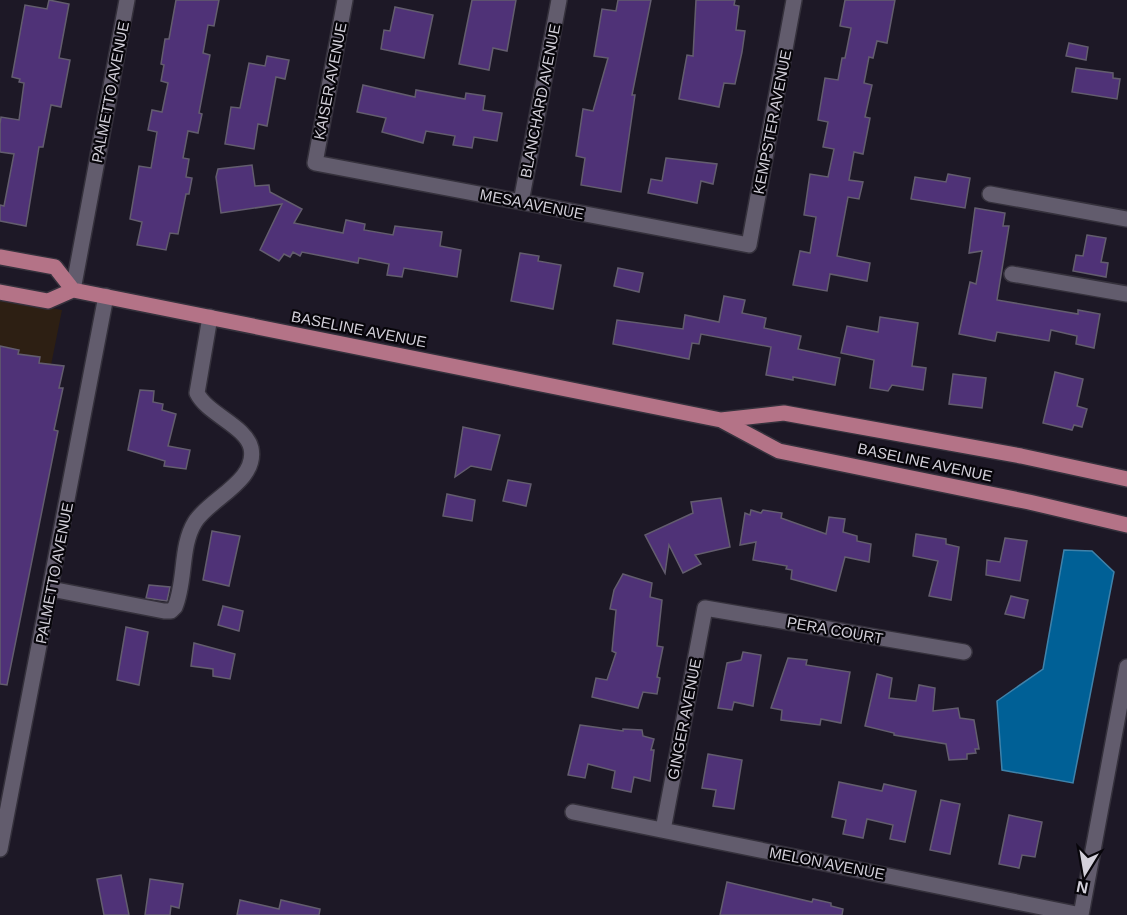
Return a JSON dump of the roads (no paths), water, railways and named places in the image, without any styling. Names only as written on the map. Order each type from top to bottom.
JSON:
[{"type":"main road","points":[[0,257],[55,267],[73,290],[48,301],[0,292]]},
{"type":"main road","name":"BASELINE AVENUE","points":[[73,290],[721,420],[779,451],[1127,525]]},
{"type":"main road","name":"BASELINE AVENUE","points":[[721,420],[784,413],[1021,456],[1127,479]]},
{"type":"street","name":"PALMETTO AVENUE","points":[[73,290],[127,0]]},
{"type":"street","name":"KAISER AVENUE","points":[[315,163],[345,0]]},
{"type":"street","name":"BLANCHARD AVENUE","points":[[521,201],[559,0]]},
{"type":"street","name":"KEMPSTER AVENUE","points":[[749,245],[794,0]]},
{"type":"street","name":"MESA AVENUE","points":[[315,163],[749,245]]},
{"type":"street","points":[[990,194],[1127,219]]},
{"type":"street","points":[[1012,274],[1127,294]]},
{"type":"street","name":"PALMETTO AVENUE","points":[[0,849],[106,296]]},
{"type":"street","points":[[51,589],[164,611],[171,611],[175,607],[190,532],[195,520],[246,472],[250,460],[251,447],[242,436],[202,404],[197,393],[210,317]]},
{"type":"street","name":"PERA COURT","points":[[705,608],[964,652]]},
{"type":"street","name":"GINGER AVENUE","points":[[663,830],[705,608]]},
{"type":"street","points":[[1081,915],[1127,667]]},
{"type":"street","name":"MELON AVENUE","points":[[573,812],[1081,915]]},
{"type":"water","points":[[1064,550],[1092,551],[1114,572],[1073,783],[1002,770],[997,701],[1043,669]]}]
